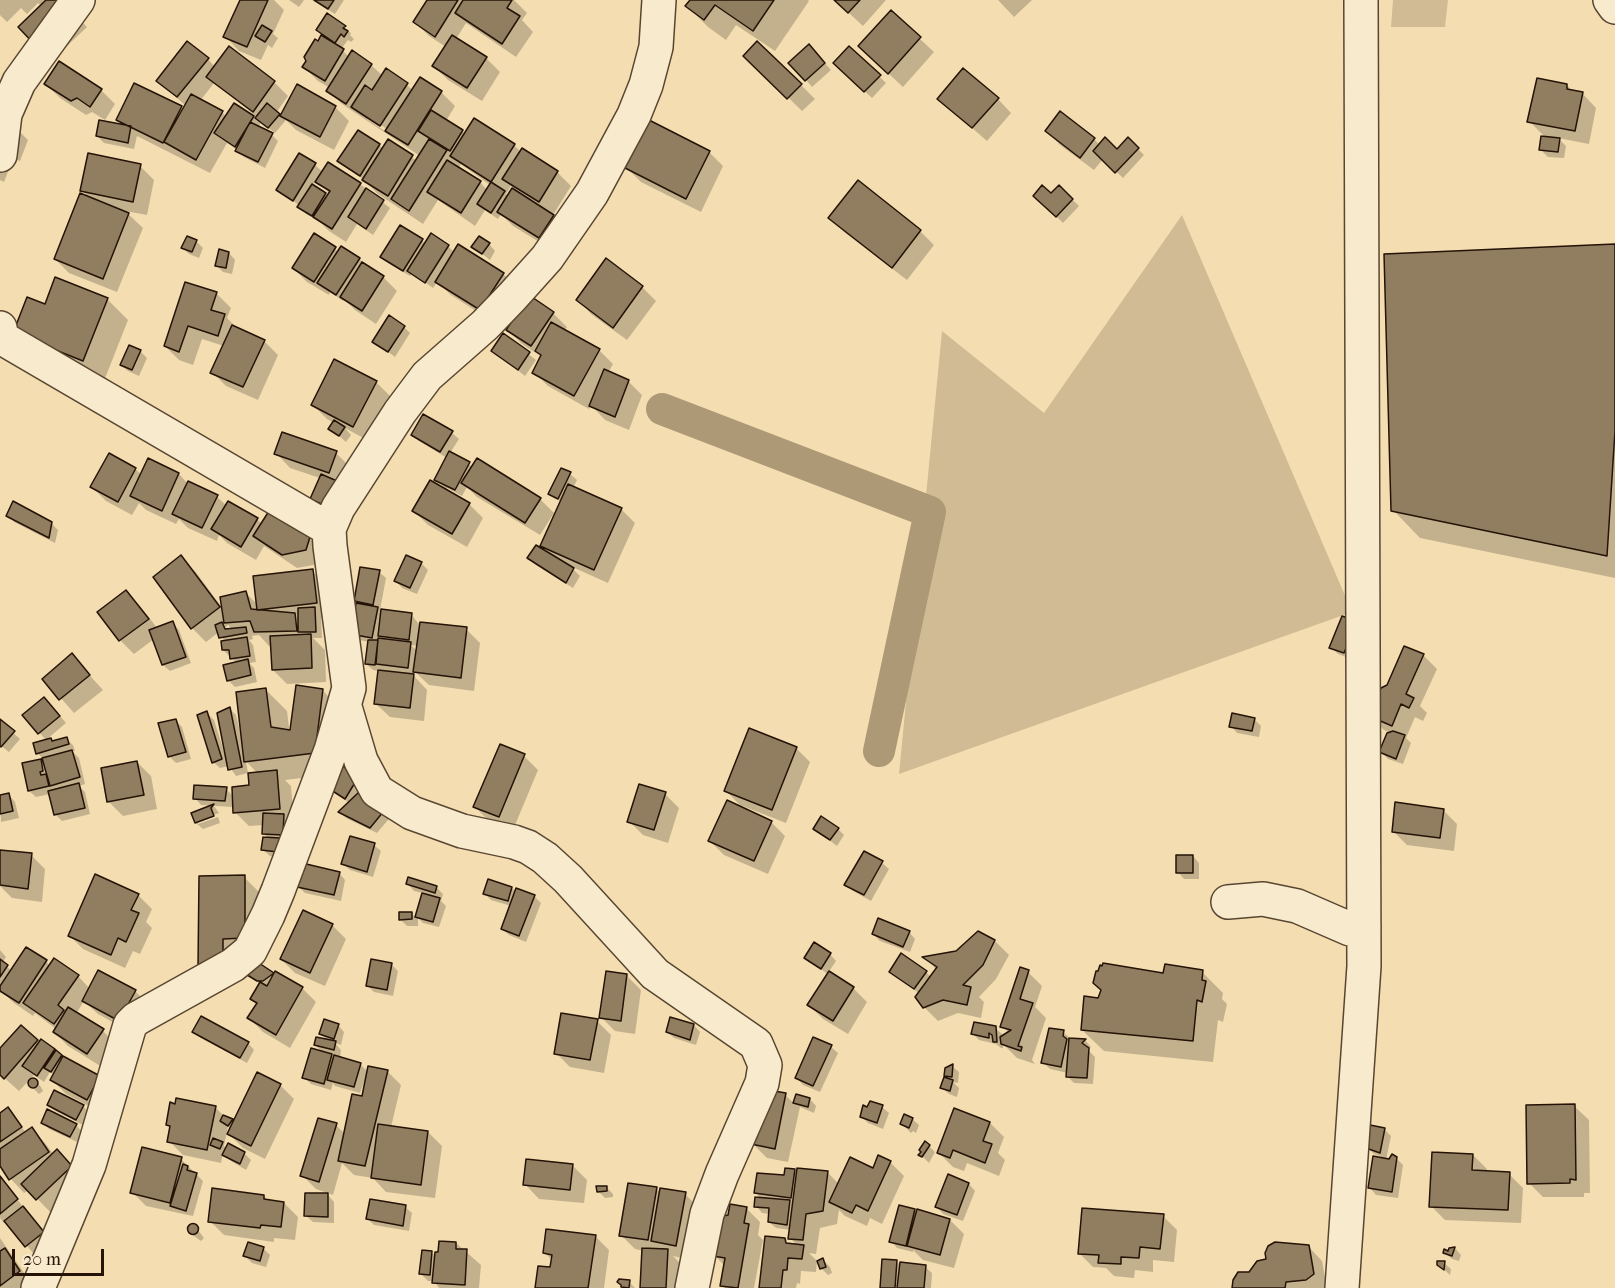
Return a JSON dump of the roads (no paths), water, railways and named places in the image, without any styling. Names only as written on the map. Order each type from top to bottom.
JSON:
[{"type":"street","points":[[0,155],[5,114],[19,82],[78,0]]},
{"type":"street","points":[[38,1288],[89,1165],[130,1025],[233,965],[250,951],[278,891],[331,750],[349,688],[330,546],[329,529],[338,508],[400,412],[427,376],[485,325],[512,297],[547,258],[592,193],[634,115],[646,85],[656,47],[659,0]]},
{"type":"street","points":[[1342,1288],[1364,966],[1361,0]]},
{"type":"street","points":[[1610,0],[1615,7]]},
{"type":"street","points":[[0,328],[2,338],[329,529]]},
{"type":"street","points":[[345,707],[361,761],[377,791],[412,813],[462,831],[514,842],[528,847],[545,858],[568,879],[655,974],[756,1044],[765,1065],[762,1083],[707,1214],[692,1288]]},
{"type":"street","points":[[1228,902],[1263,899],[1297,906],[1350,929],[1364,928]]},
{"type":"waterway","points":[[662,409],[930,512],[879,751]]}]
